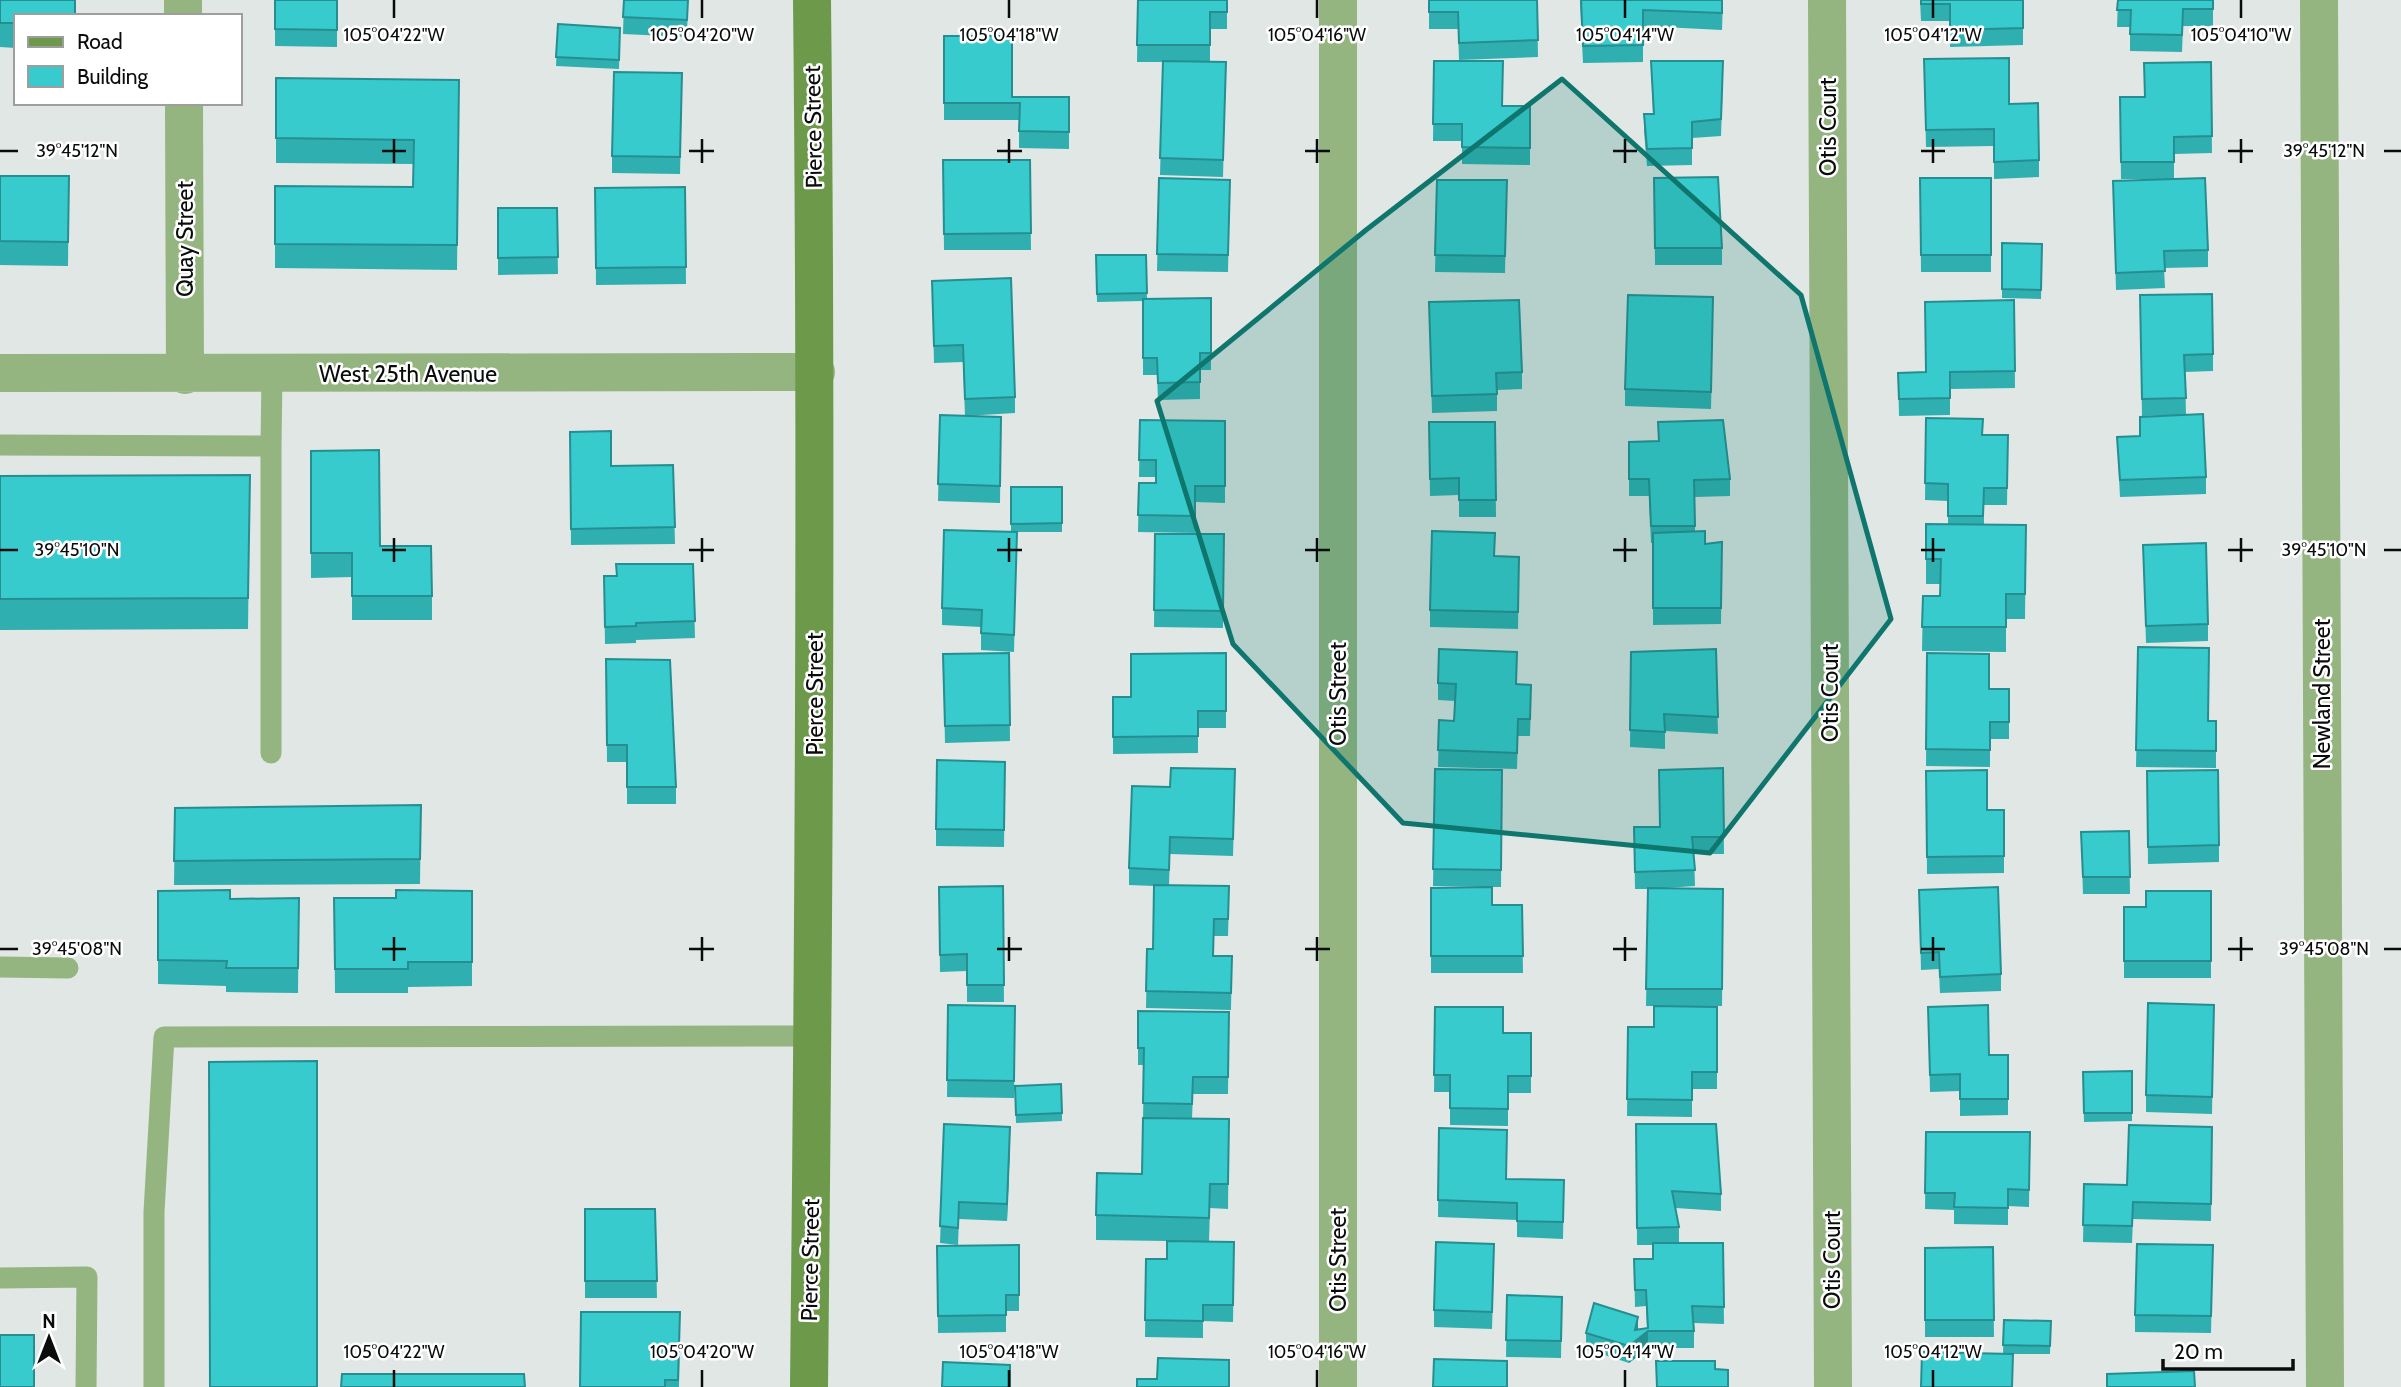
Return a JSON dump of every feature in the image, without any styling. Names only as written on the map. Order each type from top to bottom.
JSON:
[{"type":"street","name":"Pierce Street","points":[[809,1387],[816,373],[812,0]]},
{"type":"street","name":"Otis Street","points":[[1338,0],[1338,1387]]},
{"type":"street","name":"Otis Court","points":[[1827,0],[1833,1387]]},
{"type":"street","name":"Newland Street","points":[[2319,0],[2325,1387]]},
{"type":"street","name":"Quay Street","points":[[184,105],[185,375]]},
{"type":"street","name":"West 25th Avenue","points":[[0,373],[816,373]]},
{"type":"lane","points":[[271,753],[272,374]]},
{"type":"lane","points":[[0,445],[271,446]]},
{"type":"lane","points":[[0,967],[68,968]]},
{"type":"lane","points":[[155,1387],[154,1212],[164,1037],[813,1036]]},
{"type":"lane","points":[[0,1278],[87,1277],[86,1387]]},
{"type":"highlighted area","points":[[1562,79],[1801,295],[1891,619],[1710,853],[1403,823],[1233,644],[1157,401],[1366,230]]},
{"type":"building","points":[[0,0],[75,0],[75,14],[14,14],[14,23],[0,23]]},
{"type":"building","points":[[275,0],[337,0],[337,30],[275,29]]},
{"type":"building","points":[[624,0],[688,0],[687,20],[623,17]]},
{"type":"building","points":[[1138,0],[1227,0],[1227,12],[1210,12],[1210,45],[1137,45]]},
{"type":"building","points":[[1429,0],[1537,0],[1538,40],[1459,43],[1458,12],[1429,12]]},
{"type":"building","points":[[1581,0],[1722,0],[1722,13],[1643,10],[1643,45],[1583,46]]},
{"type":"building","points":[[1921,0],[2023,0],[2023,28],[1950,30],[1950,4],[1921,4]]},
{"type":"building","points":[[2118,0],[2213,0],[2213,9],[2183,9],[2182,35],[2130,34],[2131,10],[2117,10]]},
{"type":"building","points":[[558,24],[620,28],[619,60],[556,57]]},
{"type":"building","points":[[944,36],[1012,36],[1012,97],[1069,97],[1069,132],[1019,131],[1020,103],[944,103]]},
{"type":"building","points":[[2009,58],[2009,104],[2038,103],[2039,160],[1994,162],[1994,129],[1926,130],[1924,59]]},
{"type":"building","points":[[1163,61],[1226,62],[1223,160],[1160,158]]},
{"type":"building","points":[[1434,61],[1503,61],[1502,106],[1530,106],[1530,148],[1462,147],[1462,124],[1433,124]]},
{"type":"building","points":[[1651,61],[1723,61],[1721,119],[1692,122],[1692,148],[1647,149],[1644,114],[1654,114]]},
{"type":"building","points":[[2211,62],[2212,136],[2174,137],[2174,162],[2121,162],[2120,97],[2145,97],[2144,63]]},
{"type":"building","points":[[614,72],[682,73],[680,157],[612,156]]},
{"type":"building","points":[[276,78],[459,80],[457,245],[275,244],[275,186],[413,187],[414,140],[276,138]]},
{"type":"building","points":[[943,160],[1030,160],[1031,233],[944,234]]},
{"type":"building","points":[[0,176],[69,176],[68,242],[0,241]]},
{"type":"building","points":[[1718,177],[1722,248],[1655,248],[1654,178]]},
{"type":"building","points":[[1159,178],[1230,180],[1228,255],[1157,254]]},
{"type":"building","points":[[1920,178],[1991,178],[1991,255],[1921,255]]},
{"type":"building","points":[[2205,178],[2208,250],[2164,251],[2165,271],[2116,273],[2113,181]]},
{"type":"building","points":[[1437,180],[1507,180],[1505,256],[1435,255]]},
{"type":"building","points":[[685,187],[686,267],[596,268],[595,188]]},
{"type":"building","points":[[498,208],[557,208],[558,257],[498,258]]},
{"type":"building","points":[[2002,243],[2042,244],[2041,290],[2002,289]]},
{"type":"building","points":[[1096,255],[1146,255],[1147,293],[1097,294]]},
{"type":"building","points":[[1011,278],[1015,397],[965,399],[963,345],[934,346],[932,281]]},
{"type":"building","points":[[2212,294],[2213,354],[2184,355],[2186,398],[2142,399],[2140,295]]},
{"type":"building","points":[[1628,295],[1713,297],[1711,392],[1625,389]]},
{"type":"building","points":[[1211,298],[1211,353],[1200,353],[1200,382],[1158,383],[1157,358],[1143,358],[1143,299]]},
{"type":"building","points":[[1519,300],[1522,372],[1496,373],[1497,394],[1432,396],[1429,302]]},
{"type":"building","points":[[2014,300],[2015,371],[1950,372],[1950,398],[1899,399],[1898,373],[1926,372],[1925,302]]},
{"type":"building","points":[[2203,414],[2206,477],[2120,480],[2117,437],[2140,436],[2140,417]]},
{"type":"building","points":[[940,415],[1001,417],[1000,486],[938,484]]},
{"type":"building","points":[[1926,418],[1983,419],[1982,435],[2008,435],[2007,488],[1984,488],[1983,516],[1948,516],[1948,484],[1925,483]]},
{"type":"building","points":[[1140,420],[1225,421],[1225,486],[1195,486],[1195,516],[1138,515],[1139,483],[1156,483],[1156,460],[1139,460]]},
{"type":"building","points":[[1723,420],[1730,479],[1694,480],[1695,526],[1651,526],[1649,479],[1629,479],[1629,442],[1659,441],[1658,422]]},
{"type":"building","points":[[1429,422],[1495,422],[1496,500],[1459,500],[1459,478],[1430,479]]},
{"type":"building","points":[[611,431],[611,466],[673,465],[675,527],[571,529],[570,432]]},
{"type":"building","points":[[379,450],[380,546],[431,546],[432,596],[352,596],[352,553],[311,553],[311,451]]},
{"type":"building","points":[[250,475],[248,598],[0,599],[0,476]]},
{"type":"building","points":[[1011,487],[1062,487],[1062,523],[1011,524]]},
{"type":"building","points":[[1926,524],[2026,525],[2025,594],[2006,594],[2006,627],[1922,627],[1923,596],[1940,596],[1941,559],[1926,559]]},
{"type":"building","points":[[944,530],[1017,532],[1014,635],[981,633],[982,610],[942,608]]},
{"type":"building","points":[[1432,531],[1495,533],[1494,556],[1519,557],[1518,612],[1430,610]]},
{"type":"building","points":[[1705,531],[1705,544],[1722,542],[1721,608],[1653,608],[1653,533]]},
{"type":"building","points":[[1155,534],[1224,534],[1223,611],[1154,610]]},
{"type":"building","points":[[2206,543],[2208,624],[2146,626],[2143,545]]},
{"type":"building","points":[[616,564],[693,564],[695,621],[605,627],[604,576],[617,576]]},
{"type":"building","points":[[2138,647],[2209,648],[2208,721],[2216,721],[2216,751],[2136,750]]},
{"type":"building","points":[[1439,649],[1517,652],[1516,684],[1531,685],[1530,719],[1518,719],[1517,753],[1438,750],[1439,720],[1454,721],[1456,684],[1438,683]]},
{"type":"building","points":[[1716,649],[1718,717],[1664,714],[1665,732],[1630,730],[1631,652]]},
{"type":"building","points":[[1009,653],[1010,725],[945,726],[943,654]]},
{"type":"building","points":[[1226,653],[1226,711],[1198,711],[1198,736],[1113,737],[1113,697],[1131,697],[1131,654]]},
{"type":"building","points":[[1927,653],[1989,654],[1989,689],[2009,689],[2009,722],[1990,722],[1990,750],[1926,749]]},
{"type":"building","points":[[606,659],[670,660],[676,787],[627,787],[627,745],[607,745]]},
{"type":"building","points":[[937,760],[1005,762],[1004,830],[936,829]]},
{"type":"building","points":[[1171,768],[1235,769],[1233,839],[1170,837],[1169,870],[1129,868],[1132,786],[1170,787]]},
{"type":"building","points":[[1723,768],[1724,837],[1692,837],[1695,870],[1635,872],[1634,827],[1660,827],[1659,770]]},
{"type":"building","points":[[1435,769],[1502,770],[1501,870],[1433,869]]},
{"type":"building","points":[[1987,770],[1987,810],[2004,810],[2004,856],[1927,857],[1926,771]]},
{"type":"building","points":[[2218,770],[2219,845],[2148,847],[2147,771]]},
{"type":"building","points":[[421,805],[420,859],[174,861],[175,808]]},
{"type":"building","points":[[2129,831],[2130,877],[2083,877],[2081,832]]},
{"type":"building","points":[[1154,885],[1229,886],[1228,919],[1214,919],[1213,956],[1232,956],[1231,993],[1146,991],[1147,949],[1153,949]]},
{"type":"building","points":[[1003,886],[1004,985],[967,985],[967,954],[940,955],[939,887]]},
{"type":"building","points":[[1492,887],[1492,905],[1522,905],[1523,956],[1431,956],[1431,888]]},
{"type":"building","points":[[1998,887],[2001,974],[1940,977],[1939,952],[1921,953],[1919,890]]},
{"type":"building","points":[[1648,888],[1723,889],[1722,989],[1646,989]]},
{"type":"building","points":[[230,890],[230,899],[299,898],[298,968],[226,968],[227,961],[158,960],[158,891]]},
{"type":"building","points":[[396,890],[472,891],[472,962],[408,962],[408,969],[335,969],[334,898],[396,898]]},
{"type":"building","points":[[2146,891],[2211,891],[2211,961],[2124,961],[2124,907],[2146,907]]},
{"type":"building","points":[[2148,1003],[2214,1005],[2212,1097],[2146,1095]]},
{"type":"building","points":[[948,1005],[1015,1006],[1014,1081],[947,1080]]},
{"type":"building","points":[[1988,1005],[1989,1055],[2008,1055],[2008,1099],[1960,1099],[1960,1074],[1930,1075],[1928,1007]]},
{"type":"building","points":[[1654,1006],[1717,1007],[1717,1072],[1692,1072],[1692,1100],[1627,1099],[1628,1027],[1654,1027]]},
{"type":"building","points":[[1435,1007],[1503,1007],[1503,1033],[1531,1033],[1531,1076],[1508,1076],[1508,1109],[1450,1108],[1450,1075],[1434,1075]]},
{"type":"building","points":[[1138,1011],[1229,1012],[1228,1077],[1193,1077],[1192,1104],[1143,1103],[1144,1048],[1138,1048]]},
{"type":"building","points":[[317,1061],[317,1387],[210,1387],[209,1062]]},
{"type":"building","points":[[2132,1071],[2132,1113],[2084,1113],[2083,1072]]},
{"type":"building","points":[[1061,1084],[1062,1113],[1016,1115],[1015,1086]]},
{"type":"building","points":[[1143,1118],[1229,1119],[1228,1184],[1210,1184],[1209,1218],[1096,1215],[1097,1173],[1142,1174]]},
{"type":"building","points":[[944,1124],[1010,1127],[1007,1204],[959,1202],[958,1228],[940,1226]]},
{"type":"building","points":[[1636,1124],[1716,1124],[1721,1194],[1672,1191],[1679,1227],[1637,1228]]},
{"type":"building","points":[[2129,1125],[2212,1127],[2211,1204],[2133,1202],[2132,1226],[2083,1225],[2084,1184],[2127,1185]]},
{"type":"building","points":[[1439,1128],[1507,1130],[1506,1179],[1564,1180],[1563,1222],[1517,1221],[1517,1203],[1438,1200]]},
{"type":"building","points":[[1926,1132],[2030,1132],[2029,1190],[2008,1189],[2008,1208],[1954,1207],[1955,1193],[1925,1193]]},
{"type":"building","points":[[585,1209],[655,1209],[657,1281],[585,1281]]},
{"type":"building","points":[[1167,1241],[1234,1242],[1233,1305],[1203,1305],[1203,1321],[1145,1320],[1146,1259],[1167,1259]]},
{"type":"building","points":[[1436,1242],[1494,1244],[1492,1312],[1434,1310]]},
{"type":"building","points":[[1653,1243],[1723,1243],[1724,1307],[1692,1306],[1694,1331],[1648,1331],[1629,1346],[1586,1333],[1594,1303],[1638,1317],[1635,1330],[1648,1328],[1646,1290],[1635,1290],[1634,1259],[1653,1259]]},
{"type":"building","points":[[2137,1244],[2213,1245],[2211,1316],[2135,1315]]},
{"type":"building","points":[[1019,1245],[1019,1295],[1006,1295],[1006,1315],[938,1316],[937,1246]]},
{"type":"building","points":[[1993,1247],[1994,1320],[1925,1320],[1925,1248]]},
{"type":"building","points":[[1507,1295],[1562,1297],[1561,1341],[1506,1340]]},
{"type":"building","points":[[581,1312],[680,1312],[678,1380],[665,1380],[665,1387],[580,1387]]},
{"type":"building","points":[[2004,1320],[2051,1321],[2050,1346],[2003,1345]]},
{"type":"building","points":[[0,1335],[34,1335],[34,1387],[0,1387]]},
{"type":"building","points":[[1922,1352],[2013,1354],[2012,1387],[1921,1387]]},
{"type":"building","points":[[1158,1358],[1229,1360],[1229,1387],[1137,1387],[1137,1379],[1157,1379]]},
{"type":"building","points":[[1434,1359],[1507,1361],[1507,1387],[1433,1387]]},
{"type":"building","points":[[1656,1361],[1715,1361],[1715,1369],[1728,1370],[1728,1387],[1657,1387]]},
{"type":"building","points":[[943,1362],[1010,1365],[1010,1387],[942,1387]]},
{"type":"building","points":[[2194,1371],[2195,1387],[2107,1387],[2107,1374]]},
{"type":"building","points":[[342,1374],[524,1374],[525,1387],[341,1387]]}]
